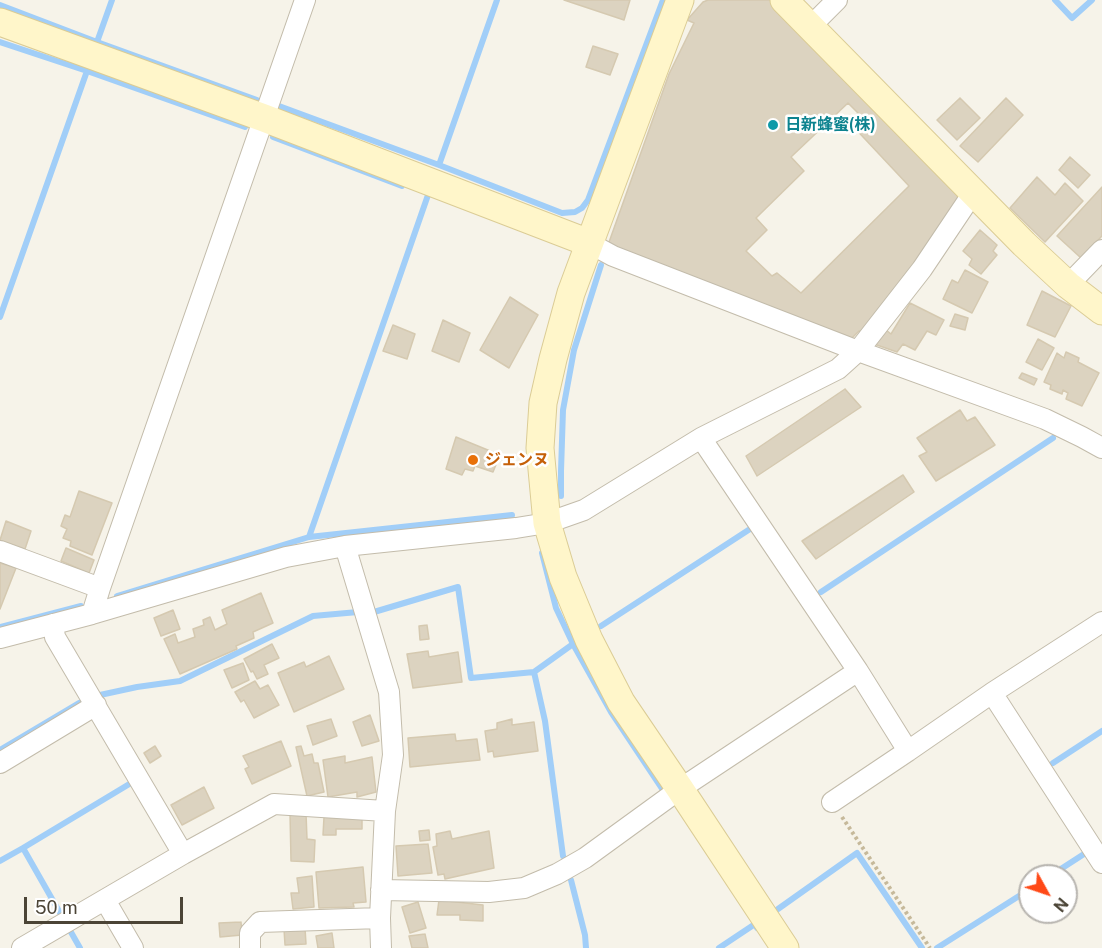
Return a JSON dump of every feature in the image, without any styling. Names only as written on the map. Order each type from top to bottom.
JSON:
[{"type":"street","points":[[92,614],[99,588],[305,0]]},
{"type":"street","points":[[680,0],[571,293],[553,359],[543,403],[540,448],[547,524],[563,577],[589,640],[621,702],[785,948]]},
{"type":"street","points":[[784,0],[1024,244],[1068,285],[1102,311]]},
{"type":"street","points":[[810,27],[837,0]]},
{"type":"street","points":[[0,22],[264,118],[589,243],[613,256],[858,351],[1045,419],[1083,436],[1102,448]]},
{"type":"street","points":[[0,638],[92,614],[286,557],[345,546],[547,524],[584,510],[701,438],[838,369],[858,351],[922,269],[973,193]]},
{"type":"street","points":[[1068,285],[1102,250]]},
{"type":"street","points":[[701,438],[858,671],[908,751]]},
{"type":"street","points":[[345,546],[389,692],[393,755],[385,811],[380,918],[381,948]]},
{"type":"street","points":[[0,551],[99,588]]},
{"type":"street","points":[[832,802],[992,693],[1102,622]]},
{"type":"street","points":[[53,624],[55,637],[183,854]]},
{"type":"street","points":[[381,890],[489,892],[524,888],[557,874],[585,858],[680,789],[858,671]]},
{"type":"street","points":[[992,693],[1099,850]]},
{"type":"street","points":[[0,763],[96,705]]},
{"type":"street","points":[[22,948],[274,804],[385,811]]},
{"type":"street","points":[[105,900],[133,948]]},
{"type":"street","points":[[250,948],[250,933],[260,922],[380,918]]},
{"type":"path","points":[[832,802],[930,948]]},
{"type":"building","points":[[564,0],[630,0],[624,20]]},
{"type":"building","name":"日新蜂蜜(株)","points":[[708,0],[772,0],[947,177],[958,197],[954,210],[864,334],[859,331],[852,338],[608,245],[669,74],[694,23],[687,20],[703,2]]},
{"type":"building","points":[[593,46],[618,54],[610,75],[586,67]]},
{"type":"building","points":[[960,98],[980,118],[957,140],[937,120]]},
{"type":"building","points":[[1006,98],[1023,115],[978,162],[960,146]]},
{"type":"building","points":[[848,103],[858,113],[849,122],[909,186],[801,293],[777,273],[772,276],[746,251],[767,230],[756,218],[804,171],[791,157]]},
{"type":"building","points":[[1070,157],[1090,175],[1078,188],[1059,170]]},
{"type":"building","points":[[1037,177],[1055,195],[1065,183],[1083,201],[1045,242],[1010,208]]},
{"type":"building","points":[[1102,187],[1102,236],[1081,258],[1057,236]]},
{"type":"building","points":[[980,230],[997,245],[993,251],[997,255],[981,274],[969,265],[972,259],[963,251]]},
{"type":"building","points":[[965,270],[988,282],[972,313],[943,299],[952,280],[958,283]]},
{"type":"building","points":[[1042,291],[1071,306],[1055,337],[1027,325]]},
{"type":"building","points":[[510,297],[538,315],[509,368],[480,350]]},
{"type":"building","points":[[910,303],[944,320],[936,335],[927,331],[915,350],[903,344],[897,352],[874,344],[886,330],[891,334]]},
{"type":"building","points":[[955,314],[968,318],[965,330],[950,326]]},
{"type":"building","points":[[443,320],[470,333],[459,362],[432,351]]},
{"type":"building","points":[[393,325],[415,334],[407,359],[383,351]]},
{"type":"building","points":[[1038,339],[1054,348],[1042,370],[1026,362]]},
{"type":"building","points":[[1066,352],[1079,358],[1078,362],[1099,373],[1082,406],[1066,399],[1068,393],[1063,390],[1062,394],[1050,389],[1051,385],[1044,382],[1057,353],[1064,358]]},
{"type":"building","points":[[1022,373],[1037,379],[1034,385],[1019,378]]},
{"type":"building","points":[[845,389],[861,407],[757,476],[746,456]]},
{"type":"building","points":[[960,410],[967,421],[975,417],[995,445],[936,481],[919,456],[927,452],[917,438]]},
{"type":"building","name":"ジェンヌ","points":[[456,437],[500,455],[493,472],[475,466],[473,471],[465,469],[462,475],[446,469]]},
{"type":"building","points":[[903,475],[914,492],[816,559],[802,541]]},
{"type":"building","points":[[79,491],[112,503],[92,555],[70,546],[71,541],[63,538],[67,529],[61,526],[65,515],[70,517]]},
{"type":"building","points":[[6,521],[31,531],[25,549],[0,540]]},
{"type":"building","points":[[66,548],[94,560],[89,573],[61,561]]},
{"type":"building","points":[[0,563],[16,568],[0,609]]},
{"type":"building","points":[[261,593],[273,623],[253,632],[254,638],[236,646],[237,649],[180,674],[164,639],[175,634],[178,643],[195,637],[193,629],[204,625],[203,620],[210,617],[215,630],[227,624],[222,610]]},
{"type":"building","points":[[173,610],[180,629],[161,636],[154,618]]},
{"type":"building","points":[[427,625],[429,639],[420,640],[419,626]]},
{"type":"building","points":[[272,644],[279,658],[264,665],[268,674],[257,679],[244,659]]},
{"type":"building","points":[[428,651],[429,657],[458,652],[462,682],[413,688],[407,654]]},
{"type":"building","points":[[329,656],[344,689],[294,712],[278,673],[304,662],[306,667]]},
{"type":"building","points":[[243,663],[249,680],[232,688],[224,670]]},
{"type":"building","points":[[255,681],[260,689],[268,685],[279,705],[254,718],[244,700],[241,702],[235,692]]},
{"type":"building","points":[[370,715],[379,741],[362,746],[353,722]]},
{"type":"building","points":[[331,719],[337,736],[313,745],[307,726]]},
{"type":"building","points":[[512,719],[512,725],[534,722],[538,751],[494,757],[493,751],[488,752],[485,731],[497,729],[497,723]]},
{"type":"building","points":[[455,734],[456,741],[477,739],[480,760],[410,767],[408,738]]},
{"type":"building","points":[[281,741],[291,766],[252,784],[245,769],[249,767],[243,756]]},
{"type":"building","points":[[155,746],[161,756],[150,763],[144,753]]},
{"type":"building","points":[[301,746],[304,756],[312,754],[314,763],[318,763],[324,792],[307,796],[296,747]]},
{"type":"building","points":[[345,756],[345,763],[372,757],[376,792],[357,797],[357,792],[328,797],[323,760]]},
{"type":"building","points":[[204,787],[214,808],[182,825],[171,805]]},
{"type":"building","points":[[290,813],[306,813],[307,839],[315,840],[314,862],[291,861]]},
{"type":"building","points":[[324,817],[362,819],[362,829],[336,829],[336,835],[323,835]]},
{"type":"building","points":[[429,830],[430,840],[420,841],[419,831]]},
{"type":"building","points":[[450,831],[452,839],[489,831],[494,868],[445,879],[444,874],[438,875],[433,847],[437,846],[436,834]]},
{"type":"building","points":[[428,844],[432,873],[398,876],[396,846]]},
{"type":"building","points":[[363,867],[366,902],[353,903],[354,907],[319,908],[316,872]]},
{"type":"building","points":[[312,876],[314,907],[293,909],[291,893],[299,893],[297,878]]},
{"type":"building","points":[[439,900],[483,905],[483,921],[460,920],[460,915],[437,915]]},
{"type":"building","points":[[418,902],[426,928],[410,933],[402,907]]},
{"type":"building","points":[[241,922],[242,935],[220,937],[219,923]]},
{"type":"building","points":[[305,928],[306,944],[285,945],[284,929]]},
{"type":"building","points":[[332,933],[334,948],[318,948],[316,936]]},
{"type":"building","points":[[425,934],[428,948],[412,948],[409,936]]},
{"type":"waterway","points":[[97,42],[112,0]]},
{"type":"waterway","points":[[439,165],[497,0]]},
{"type":"waterway","points":[[279,106],[562,213],[575,212],[582,208],[588,200],[663,0]]},
{"type":"waterway","points":[[1055,0],[1072,18],[1092,0]]},
{"type":"waterway","points":[[0,5],[257,100]]},
{"type":"waterway","points":[[0,42],[245,127]]},
{"type":"waterway","points":[[0,317],[87,71]]},
{"type":"waterway","points":[[273,137],[402,186]]},
{"type":"waterway","points":[[309,537],[428,195]]},
{"type":"waterway","points":[[561,496],[563,410],[574,350],[601,265]]},
{"type":"waterway","points":[[821,592],[1053,438]]},
{"type":"waterway","points":[[117,596],[309,537],[512,515]]},
{"type":"waterway","points":[[601,626],[750,529]]},
{"type":"waterway","points":[[534,672],[573,644],[556,608],[542,553]]},
{"type":"waterway","points":[[374,612],[458,587],[471,678],[534,672],[545,721],[563,856]]},
{"type":"waterway","points":[[0,627],[81,606]]},
{"type":"waterway","points":[[100,695],[180,681],[313,616],[358,612]]},
{"type":"waterway","points":[[573,644],[611,712],[663,790]]},
{"type":"waterway","points":[[0,750],[79,703]]},
{"type":"waterway","points":[[1053,763],[1102,731]]},
{"type":"waterway","points":[[23,848],[131,783]]},
{"type":"waterway","points":[[0,861],[23,848],[80,948]]},
{"type":"waterway","points":[[778,909],[857,853],[922,948]]},
{"type":"waterway","points":[[1069,864],[1084,854]]},
{"type":"waterway","points":[[571,880],[585,935],[586,948]]},
{"type":"waterway","points":[[937,948],[1018,897]]},
{"type":"waterway","points":[[719,948],[755,924],[757,928]]},
{"type":"place","name":"日新蜂蜜(株)","points":[[773,125]]},
{"type":"place","name":"ジェンヌ","points":[[473,460]]}]
